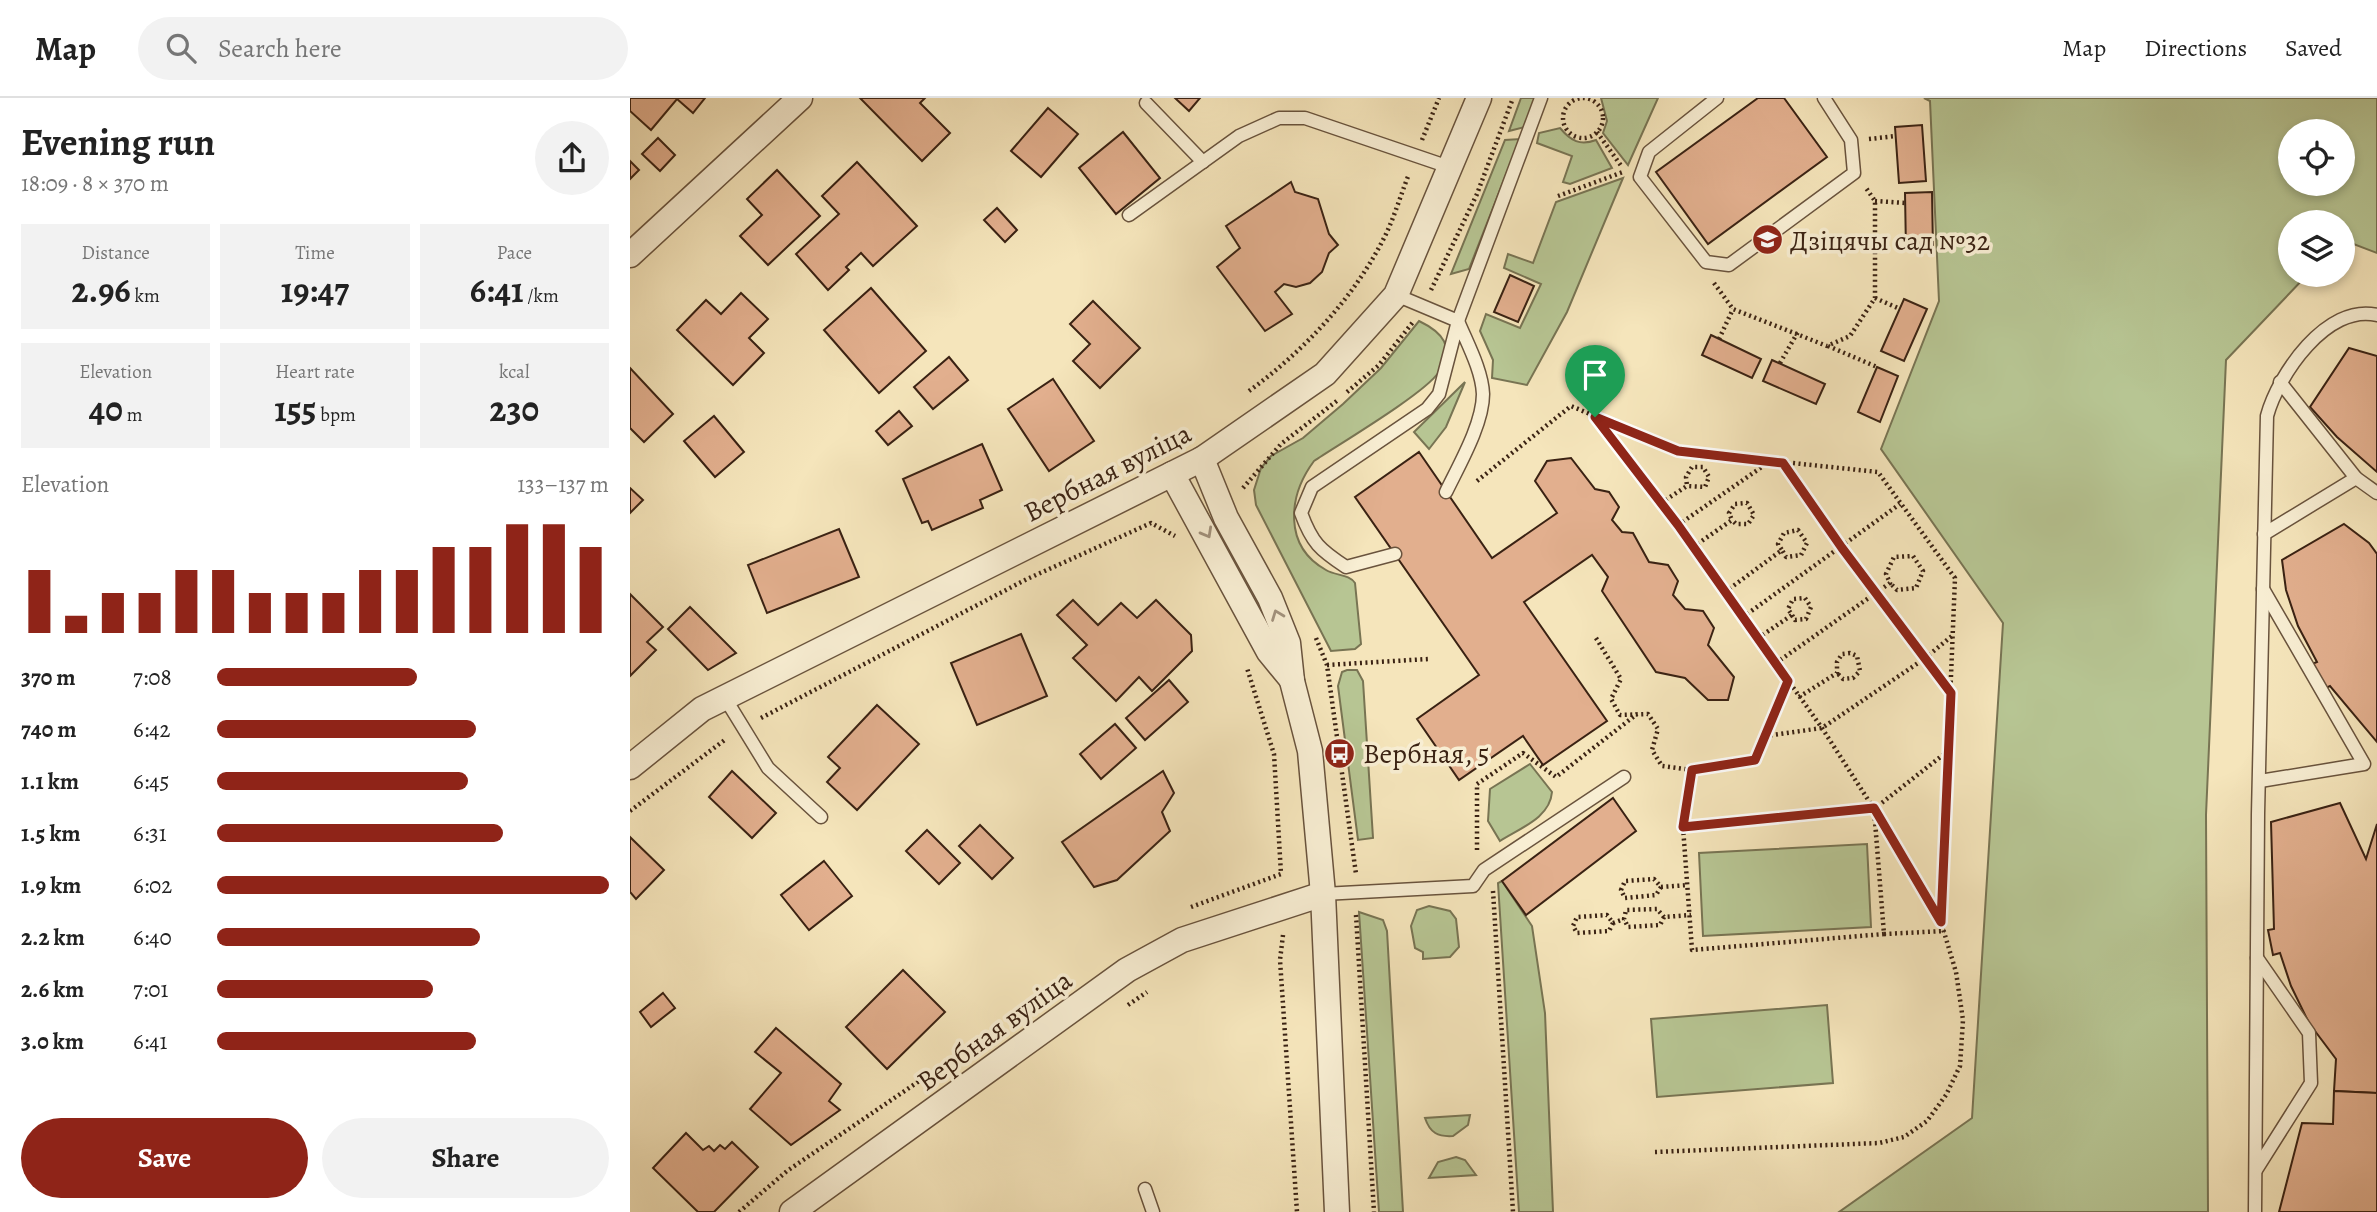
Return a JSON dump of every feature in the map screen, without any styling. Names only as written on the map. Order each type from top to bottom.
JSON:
[{"type":"street","points":[[630,255],[800,98]]},
{"type":"street","name":"Вербная вуліца","points":[[630,767],[702,709],[1202,459],[1325,373],[1396,295],[1452,168],[1479,98]]},
{"type":"street","points":[[1202,459],[1226,518],[1270,598],[1288,643],[1292,681],[1310,751],[1323,894],[1337,1212]]},
{"type":"street","points":[[1172,474],[1269,652],[1292,681]]},
{"type":"street","name":"Вербная вуліца","points":[[792,1212],[1127,970],[1191,936],[1323,894]]},
{"type":"lane","points":[[1395,554],[1346,567],[1321,550],[1310,537],[1301,513],[1312,487],[1427,409],[1439,394],[1458,321],[1541,98]]},
{"type":"lane","points":[[1717,98],[1649,152],[1640,177],[1706,262],[1729,265],[1854,173],[1851,140],[1824,98]]},
{"type":"lane","points":[[1146,103],[1203,162]]},
{"type":"lane","points":[[1129,215],[1239,136],[1279,118],[1305,118],[1452,168]]},
{"type":"lane","points":[[1396,295],[1458,321],[1480,376],[1483,396],[1471,440],[1446,492]]},
{"type":"lane","points":[[2255,1212],[2263,534],[2267,416],[2273,392],[2304,350],[2327,328],[2345,317],[2377,315]]},
{"type":"lane","points":[[2280,382],[2356,478],[2377,493]]},
{"type":"lane","points":[[2263,534],[2356,478]]},
{"type":"lane","points":[[2260,781],[2364,764],[2263,589]]},
{"type":"lane","points":[[725,698],[768,768],[821,817]]},
{"type":"lane","points":[[1323,894],[1474,886],[1484,870],[1624,777]]},
{"type":"lane","points":[[2256,1171],[2311,1083],[2309,1033],[2257,958]]},
{"type":"lane","points":[[1145,1189],[1153,1212]]},
{"type":"path","points":[[1245,394],[1289,362],[1351,291],[1386,234],[1438,98]]},
{"type":"path","points":[[1569,100],[1596,100],[1602,121],[1597,132],[1586,138],[1569,132],[1563,114],[1569,100]]},
{"type":"path","points":[[1558,196],[1625,171],[1597,132]]},
{"type":"path","points":[[1827,346],[1850,337],[1875,298],[1875,201],[1854,173]]},
{"type":"path","points":[[1875,201],[1905,203]]},
{"type":"path","points":[[1706,262],[1715,286],[1733,309],[1798,332],[1877,367]]},
{"type":"path","points":[[1875,298],[1900,309]]},
{"type":"path","points":[[1719,339],[1733,309]]},
{"type":"path","points":[[1780,363],[1798,332]]},
{"type":"path","points":[[1477,481],[1571,406],[1678,451],[1878,472],[1955,578],[1941,922]]},
{"type":"path","points":[[1595,417],[1678,525],[1800,696],[1874,808],[1945,931],[1956,972],[1963,1020],[1960,1066],[1946,1095],[1927,1121],[1904,1137],[1878,1143],[1655,1152]]},
{"type":"path","points":[[1678,525],[1770,461]]},
{"type":"path","points":[[1783,463],[1842,548],[1951,693]]},
{"type":"path","points":[[1661,503],[1687,486],[1705,487],[1709,477],[1703,467],[1692,467],[1686,477],[1687,486]]},
{"type":"path","points":[[1747,503],[1754,515],[1748,524],[1736,524],[1732,520],[1729,513],[1735,505],[1747,503]]},
{"type":"path","points":[[1743,617],[1900,504]]},
{"type":"path","points":[[1693,547],[1732,520]]},
{"type":"path","points":[[630,811],[742,728],[1027,579],[1151,523],[1182,540]]},
{"type":"path","points":[[1798,530],[1807,543],[1801,555],[1786,557],[1782,550],[1778,544],[1784,533],[1798,530]]},
{"type":"path","points":[[1725,592],[1782,550]]},
{"type":"path","points":[[1913,556],[1923,571],[1916,588],[1898,590],[1890,583],[1886,574],[1894,557],[1913,556]]},
{"type":"path","points":[[1776,663],[1890,583]]},
{"type":"path","points":[[1793,598],[1805,598],[1811,607],[1806,619],[1796,620],[1792,615],[1788,609],[1793,598]]},
{"type":"path","points":[[1758,638],[1792,615]]},
{"type":"path","points":[[1765,736],[1822,729],[1924,659],[1953,635]]},
{"type":"path","points":[[1596,638],[1621,679],[1611,699],[1620,715],[1648,714],[1658,729],[1651,750],[1662,766],[1692,770],[1755,760],[1788,681]]},
{"type":"path","points":[[1842,654],[1857,656],[1860,671],[1853,678],[1843,678],[1837,673],[1837,662],[1842,654]]},
{"type":"path","points":[[1327,665],[1428,659]]},
{"type":"path","points":[[1179,911],[1281,874],[1275,754],[1245,662]]},
{"type":"path","points":[[1800,696],[1837,673]]},
{"type":"path","points":[[1513,1212],[1492,879],[1484,870],[1478,868],[1477,784],[1523,753],[1556,777],[1637,714]]},
{"type":"path","points":[[1683,827],[1874,808],[1948,751]]},
{"type":"path","points":[[1692,770],[1683,827],[1692,950],[1945,931]]},
{"type":"path","points":[[1874,808],[1884,934]]},
{"type":"path","points":[[1356,875],[1370,874]]},
{"type":"path","points":[[1654,879],[1661,887],[1656,895],[1625,898],[1621,890],[1625,881],[1654,879]]},
{"type":"path","points":[[1661,887],[1688,885]]},
{"type":"path","points":[[1657,909],[1664,917],[1660,925],[1628,927],[1624,919],[1626,910],[1657,909]]},
{"type":"path","points":[[1356,915],[1374,1212]]},
{"type":"path","points":[[1614,923],[1607,915],[1577,917],[1573,926],[1577,933],[1609,931],[1614,923],[1624,919]]},
{"type":"path","points":[[1664,917],[1691,915]]},
{"type":"path","points":[[1272,939],[1284,934],[1280,960],[1297,1212]]},
{"type":"path","points":[[1125,1007],[1148,991]]},
{"type":"path","points":[[739,1212],[787,1171],[1014,1016]]},
{"type":"green space","points":[[1521,98],[1536,98],[1525,127],[1509,131]]},
{"type":"green space","points":[[1601,98],[1658,98],[1628,165],[1603,133],[1607,121]]},
{"type":"green space","points":[[1924,98],[2377,98],[2377,253],[2355,245],[2355,210],[2278,210],[2278,287],[2296,287],[2226,360],[2206,815],[2208,1212],[1839,1212],[1972,1118],[2003,623],[1881,449],[1939,301],[1930,101]]},
{"type":"green space","points":[[1560,128],[1576,141],[1596,140],[1612,168],[1570,184],[1563,182],[1572,156],[1537,143],[1539,133]]},
{"type":"green space","points":[[1520,139],[1469,269],[1451,274],[1505,140]]},
{"type":"green space","points":[[1623,178],[1567,312],[1527,385],[1492,378],[1493,360],[1480,331],[1486,314],[1520,328],[1541,284],[1504,268],[1508,254],[1533,263],[1556,202]]},
{"type":"green space","points":[[1419,321],[1434,330],[1444,341],[1446,355],[1439,372],[1417,393],[1314,461],[1299,489],[1294,520],[1302,548],[1326,570],[1349,578],[1355,583],[1361,644],[1355,649],[1331,651],[1256,505],[1254,490],[1261,468],[1271,456],[1303,438],[1343,404],[1381,368]]},
{"type":"green space","points":[[1465,382],[1446,427],[1429,449],[1414,432]]},
{"type":"green space","points":[[1357,670],[1363,681],[1373,838],[1358,840],[1338,686],[1342,672]]},
{"type":"green space","points":[[1530,764],[1552,792],[1550,801],[1540,816],[1500,841],[1488,821],[1490,789]]},
{"type":"green space","points":[[1867,844],[1871,927],[1703,936],[1699,853]]},
{"type":"green space","points":[[1502,881],[1532,926],[1545,1013],[1553,1212],[1519,1212],[1498,883]]},
{"type":"green space","points":[[1429,906],[1450,911],[1456,919],[1459,947],[1450,957],[1423,959],[1423,952],[1415,948],[1411,926],[1417,910]]},
{"type":"green space","points":[[1359,912],[1383,920],[1387,931],[1403,1212],[1379,1212]]},
{"type":"green space","points":[[1827,1005],[1833,1083],[1657,1097],[1651,1019]]},
{"type":"green space","points":[[1470,1115],[1468,1125],[1453,1136],[1435,1133],[1425,1118]]},
{"type":"green space","points":[[1456,1157],[1465,1160],[1476,1175],[1429,1178],[1438,1162]]},
{"type":"building","points":[[630,98],[705,98],[693,113],[677,99],[651,130],[630,111]]},
{"type":"building","points":[[860,98],[925,98],[920,103],[950,133],[922,161]]},
{"type":"building","points":[[1175,98],[1200,98],[1189,111]]},
{"type":"building","points":[[1758,98],[1784,98],[1827,157],[1708,244],[1656,172]]},
{"type":"building","points":[[1048,108],[1078,134],[1041,177],[1011,151]]},
{"type":"building","points":[[1922,125],[1926,181],[1899,183],[1895,127]]},
{"type":"building","points":[[1123,132],[1160,178],[1116,214],[1079,168]]},
{"type":"building","points":[[658,138],[675,155],[660,171],[642,154]]},
{"type":"building","points":[[630,161],[639,170],[630,179]]},
{"type":"building","points":[[857,162],[917,226],[873,266],[861,253],[846,267],[849,270],[828,290],[796,254],[839,214],[822,196]]},
{"type":"building","points":[[777,170],[820,216],[768,265],[740,236],[762,215],[747,199]]},
{"type":"building","points":[[1291,182],[1295,192],[1318,199],[1329,234],[1338,245],[1329,253],[1322,272],[1310,283],[1296,287],[1284,284],[1275,292],[1292,314],[1265,331],[1217,267],[1240,248],[1226,226]]},
{"type":"building","points":[[1932,192],[1933,250],[1906,251],[1905,193]]},
{"type":"building","points":[[997,208],[1017,230],[1005,242],[984,220]]},
{"type":"building","points":[[1510,275],[1534,286],[1518,322],[1494,312]]},
{"type":"building","points":[[871,288],[926,351],[879,393],[824,330]]},
{"type":"building","points":[[741,293],[768,319],[749,338],[764,353],[733,385],[677,330],[706,300],[721,314]]},
{"type":"building","points":[[1904,299],[1927,309],[1904,361],[1881,351]]},
{"type":"building","points":[[1093,301],[1140,348],[1100,388],[1073,361],[1090,344],[1070,324]]},
{"type":"building","points":[[1711,335],[1761,359],[1752,378],[1702,355]]},
{"type":"building","points":[[2349,348],[2377,356],[2377,472],[2337,437],[2310,407]]},
{"type":"building","points":[[949,357],[968,380],[933,409],[914,387]]},
{"type":"building","points":[[1772,360],[1825,384],[1816,404],[1763,381]]},
{"type":"building","points":[[1877,367],[1898,376],[1880,422],[1858,412]]},
{"type":"building","points":[[630,368],[673,414],[644,442],[630,428]]},
{"type":"building","points":[[1053,379],[1094,441],[1049,471],[1008,409]]},
{"type":"building","points":[[899,411],[912,426],[888,445],[876,431]]},
{"type":"building","points":[[714,416],[744,452],[715,477],[684,441]]},
{"type":"building","points":[[982,444],[1002,490],[980,500],[983,508],[932,530],[928,521],[922,523],[903,479]]},
{"type":"building","points":[[1419,452],[1492,558],[1557,513],[1535,481],[1547,461],[1571,458],[1595,489],[1609,492],[1619,507],[1612,520],[1622,532],[1633,533],[1649,562],[1668,565],[1678,581],[1673,595],[1685,609],[1703,611],[1714,628],[1708,645],[1734,677],[1728,700],[1708,700],[1685,678],[1656,672],[1602,591],[1608,577],[1592,555],[1524,602],[1607,721],[1543,765],[1523,736],[1459,780],[1417,719],[1479,675],[1355,497]]},
{"type":"building","points":[[630,488],[643,500],[630,513]]},
{"type":"building","points":[[2344,524],[2369,543],[2377,554],[2377,742],[2330,686],[2326,688],[2312,664],[2317,662],[2298,626],[2286,590],[2282,560]]},
{"type":"building","points":[[839,529],[859,577],[767,613],[748,565]]},
{"type":"building","points":[[630,594],[663,627],[647,642],[656,650],[630,676]]},
{"type":"building","points":[[1073,600],[1098,625],[1121,603],[1137,618],[1156,600],[1191,635],[1192,651],[1152,691],[1139,677],[1116,701],[1073,658],[1087,645],[1057,615]]},
{"type":"building","points":[[690,607],[736,653],[708,670],[668,629]]},
{"type":"building","points":[[1021,634],[1047,696],[977,725],[951,663]]},
{"type":"building","points":[[1169,680],[1188,702],[1145,740],[1126,718]]},
{"type":"building","points":[[877,705],[919,744],[857,810],[827,782],[840,768],[828,757]]},
{"type":"building","points":[[1115,724],[1136,748],[1101,779],[1080,754]]},
{"type":"building","points":[[732,771],[776,813],[752,838],[709,797]]},
{"type":"building","points":[[1163,771],[1174,793],[1162,812],[1170,831],[1117,880],[1094,887],[1062,842]]},
{"type":"building","points":[[1613,798],[1636,831],[1526,915],[1502,881]]},
{"type":"building","points":[[2340,803],[2366,859],[2377,824],[2377,1093],[2334,1091],[2336,1059],[2309,1023],[2291,986],[2280,953],[2273,955],[2268,930],[2274,929],[2271,822]]},
{"type":"building","points":[[980,825],[1013,858],[992,879],[959,846]]},
{"type":"building","points":[[927,830],[960,863],[939,884],[906,851]]},
{"type":"building","points":[[630,837],[664,870],[636,899],[630,892]]},
{"type":"building","points":[[824,861],[852,896],[809,930],[781,895]]},
{"type":"building","points":[[903,970],[945,1012],[887,1069],[846,1027]]},
{"type":"building","points":[[663,993],[675,1008],[651,1027],[640,1012]]},
{"type":"building","points":[[776,1028],[841,1084],[829,1101],[840,1110],[791,1145],[750,1109],[781,1073],[755,1052]]},
{"type":"building","points":[[2334,1091],[2377,1093],[2377,1212],[2279,1212],[2302,1123],[2333,1124]]},
{"type":"building","points":[[686,1133],[703,1150],[709,1146],[714,1151],[720,1145],[725,1149],[732,1142],[758,1167],[714,1212],[698,1212],[653,1168]]},
{"type":"place","name":"Дзіцячы сад №32","points":[[1767,240]]},
{"type":"place","name":"Вербная, 5","points":[[1340,753]]},
{"type":"route","points":[[1595,417],[1678,451],[1783,463],[1842,548],[1951,693],[1941,922],[1874,808],[1683,827],[1692,770],[1755,760],[1788,681],[1678,525],[1595,417]]}]
